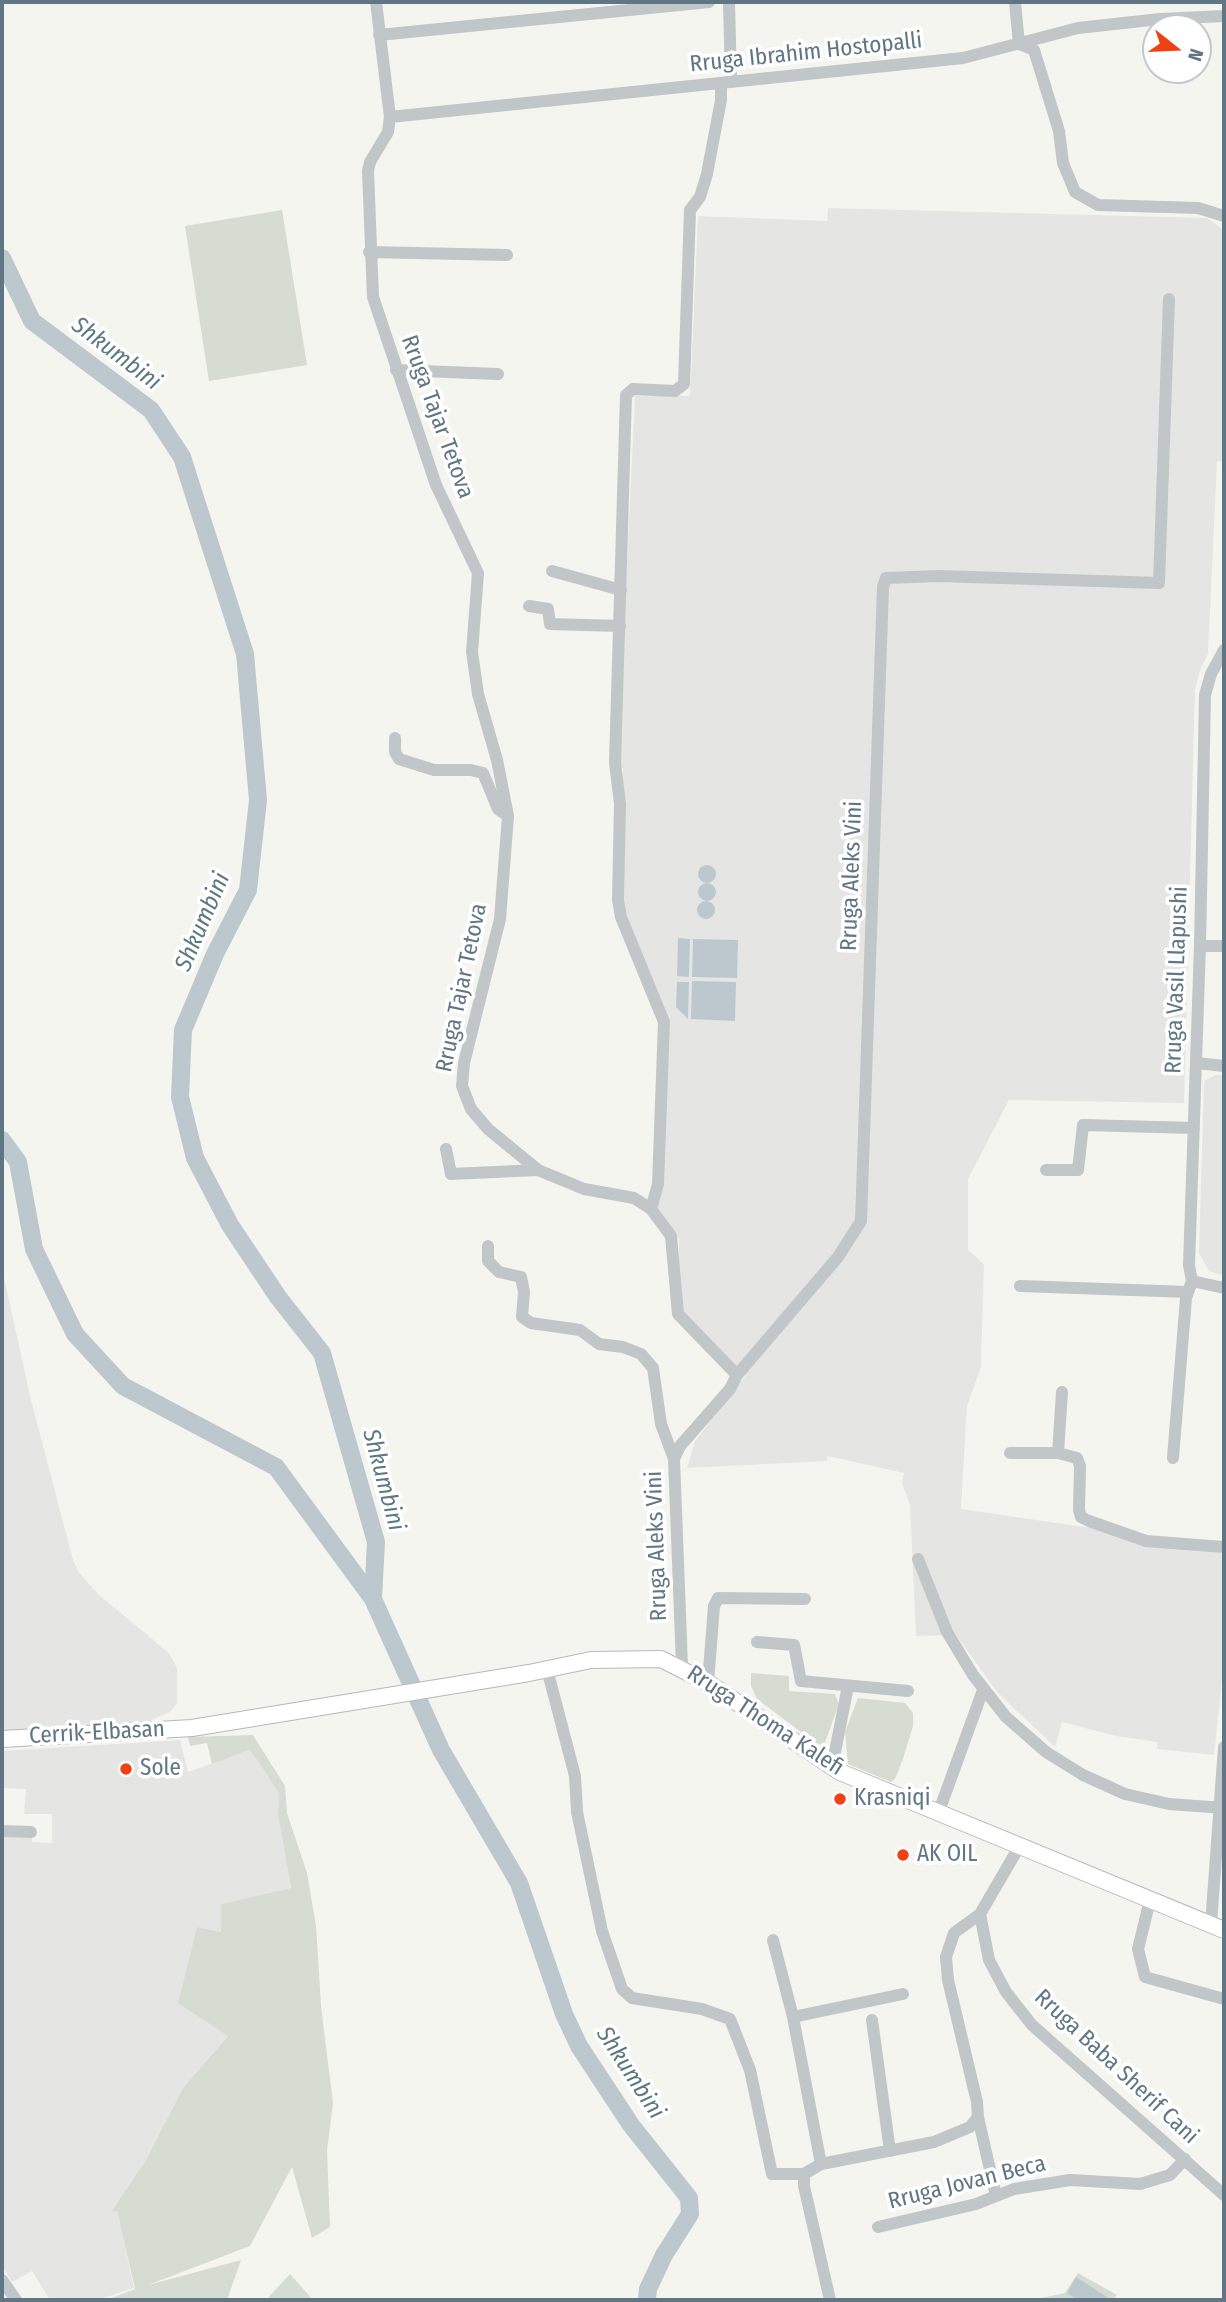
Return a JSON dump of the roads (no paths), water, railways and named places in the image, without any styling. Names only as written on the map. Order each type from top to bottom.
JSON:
[{"type":"main road","name":"Rruga Thoma Kalefi","points":[[192,1728],[529,1673],[591,1660],[626,1657],[662,1659],[682,1667],[708,1683],[832,1767],[938,1814],[1218,1927]]},
{"type":"main road","name":"Cerrik-Elbasan","points":[[2,1739],[192,1728]]},
{"type":"street","points":[[376,2],[390,117]]},
{"type":"street","points":[[379,34],[709,2]]},
{"type":"street","points":[[729,2],[726,82],[707,174],[700,197],[691,209],[684,384],[675,391],[634,389],[626,395],[615,763],[620,804],[619,909],[664,1022],[658,1184],[651,1209],[671,1236],[678,1314],[737,1375]]},
{"type":"street","points":[[1015,2],[1019,44],[1034,50],[1059,131],[1068,180],[1075,192],[1098,205],[1198,208],[1220,212],[1224,216]]},
{"type":"street","name":"Rruga Ibrahim Hostopalli","points":[[390,117],[963,58],[1078,28],[1160,19],[1224,16]]},
{"type":"street","name":"Rruga Tajar Tetova","points":[[390,117],[388,132],[370,162],[368,171],[369,253],[377,311],[436,485],[478,573],[472,652],[478,694],[497,760],[508,816],[500,919],[464,1063],[462,1086],[471,1109],[488,1129],[538,1170],[584,1189],[634,1198],[651,1209]]},
{"type":"street","points":[[369,253],[507,256]]},
{"type":"street","name":"Rruga Aleks Vini","points":[[682,1667],[674,1459],[680,1446],[730,1389],[737,1375],[838,1257],[861,1221],[883,587],[886,578],[939,576],[1159,583],[1169,299]]},
{"type":"street","points":[[396,370],[499,374]]},
{"type":"street","points":[[552,571],[621,590]]},
{"type":"street","points":[[529,606],[548,609],[550,624],[621,626]]},
{"type":"street","name":"Rruga Vasil Llapushi","points":[[1173,1458],[1190,1287],[1205,695],[1211,674],[1224,650]]},
{"type":"street","points":[[395,738],[395,752],[400,759],[433,770],[471,769],[483,773],[498,809],[508,816]]},
{"type":"street","points":[[1200,946],[1224,946]]},
{"type":"street","points":[[1197,1063],[1224,1066]]},
{"type":"street","points":[[1046,1170],[1079,1170],[1083,1125],[1194,1128]]},
{"type":"street","points":[[446,1149],[451,1174],[538,1170]]},
{"type":"street","points":[[488,1247],[488,1261],[499,1272],[521,1277],[524,1292],[522,1317],[531,1324],[580,1330],[599,1344],[624,1347],[641,1354],[653,1368],[661,1424],[674,1459]]},
{"type":"street","points":[[1020,1286],[1224,1288]]},
{"type":"street","points":[[1058,1452],[1062,1392]]},
{"type":"street","points":[[1010,1453],[1058,1452],[1077,1458],[1080,1466],[1079,1510],[1081,1517],[1088,1521],[1146,1541],[1224,1547]]},
{"type":"street","points":[[918,1559],[947,1632],[983,1690],[1027,1736],[1083,1775],[1125,1794],[1221,1816]]},
{"type":"street","points":[[708,1683],[714,1606],[718,1598],[805,1599]]},
{"type":"street","points":[[757,1642],[793,1645],[801,1681],[908,1691]]},
{"type":"street","points":[[547,1669],[575,1776],[577,1812],[602,1931],[622,1989],[632,1997],[702,2009],[730,2019],[750,2070],[771,2172],[775,2176],[804,2174],[821,2164],[948,2137],[970,2127],[978,2116]]},
{"type":"street","points":[[832,1767],[848,1686]]},
{"type":"street","points":[[938,1814],[983,1690]]},
{"type":"street","points":[[1218,1927],[1224,1747]]},
{"type":"street","points":[[2,1831],[31,1832]]},
{"type":"street","points":[[996,2196],[946,1957],[954,1933],[980,1914],[1019,1847]]},
{"type":"street","points":[[1150,1900],[1138,1949],[1145,1977],[1224,1999]]},
{"type":"street","name":"Rruga Baba Sherif Cani","points":[[980,1914],[983,1941],[989,1960],[1006,1992],[1032,2025],[1224,2195]]},
{"type":"street","points":[[773,1940],[793,2017],[821,2164]]},
{"type":"street","points":[[793,2017],[903,1994]]},
{"type":"street","points":[[872,2020],[890,2151]]},
{"type":"street","name":"Rruga Jovan Beca","points":[[878,2227],[976,2204],[1014,2189],[1070,2180],[1140,2184],[1170,2175],[1185,2159]]},
{"type":"street","points":[[804,2174],[804,2186],[830,2300]]},
{"type":"street","points":[[2,2280],[16,2300]]},
{"type":"waterway","name":"Shkumbini","points":[[2,258],[32,321],[151,410],[182,457],[245,654],[258,800],[248,890],[215,954],[183,1030],[180,1097],[195,1158],[230,1225],[278,1297],[322,1353],[376,1542],[373,1599]]},
{"type":"waterway","name":"Shkumbini","points":[[2,1140],[18,1162],[34,1249],[75,1334],[123,1386],[276,1467],[373,1599],[441,1750],[519,1883],[564,2014],[579,2046],[631,2125],[689,2198],[690,2214],[664,2255],[648,2289],[647,2300]]},
{"type":"waterway","name":"Shkumbini","points":[[648,2289],[653,2300]]},
{"type":"place","name":"Sole","points":[[126,1769]]},
{"type":"place","name":"Krasniqi","points":[[840,1799]]},
{"type":"place","name":"AK OIL","points":[[903,1855]]}]
